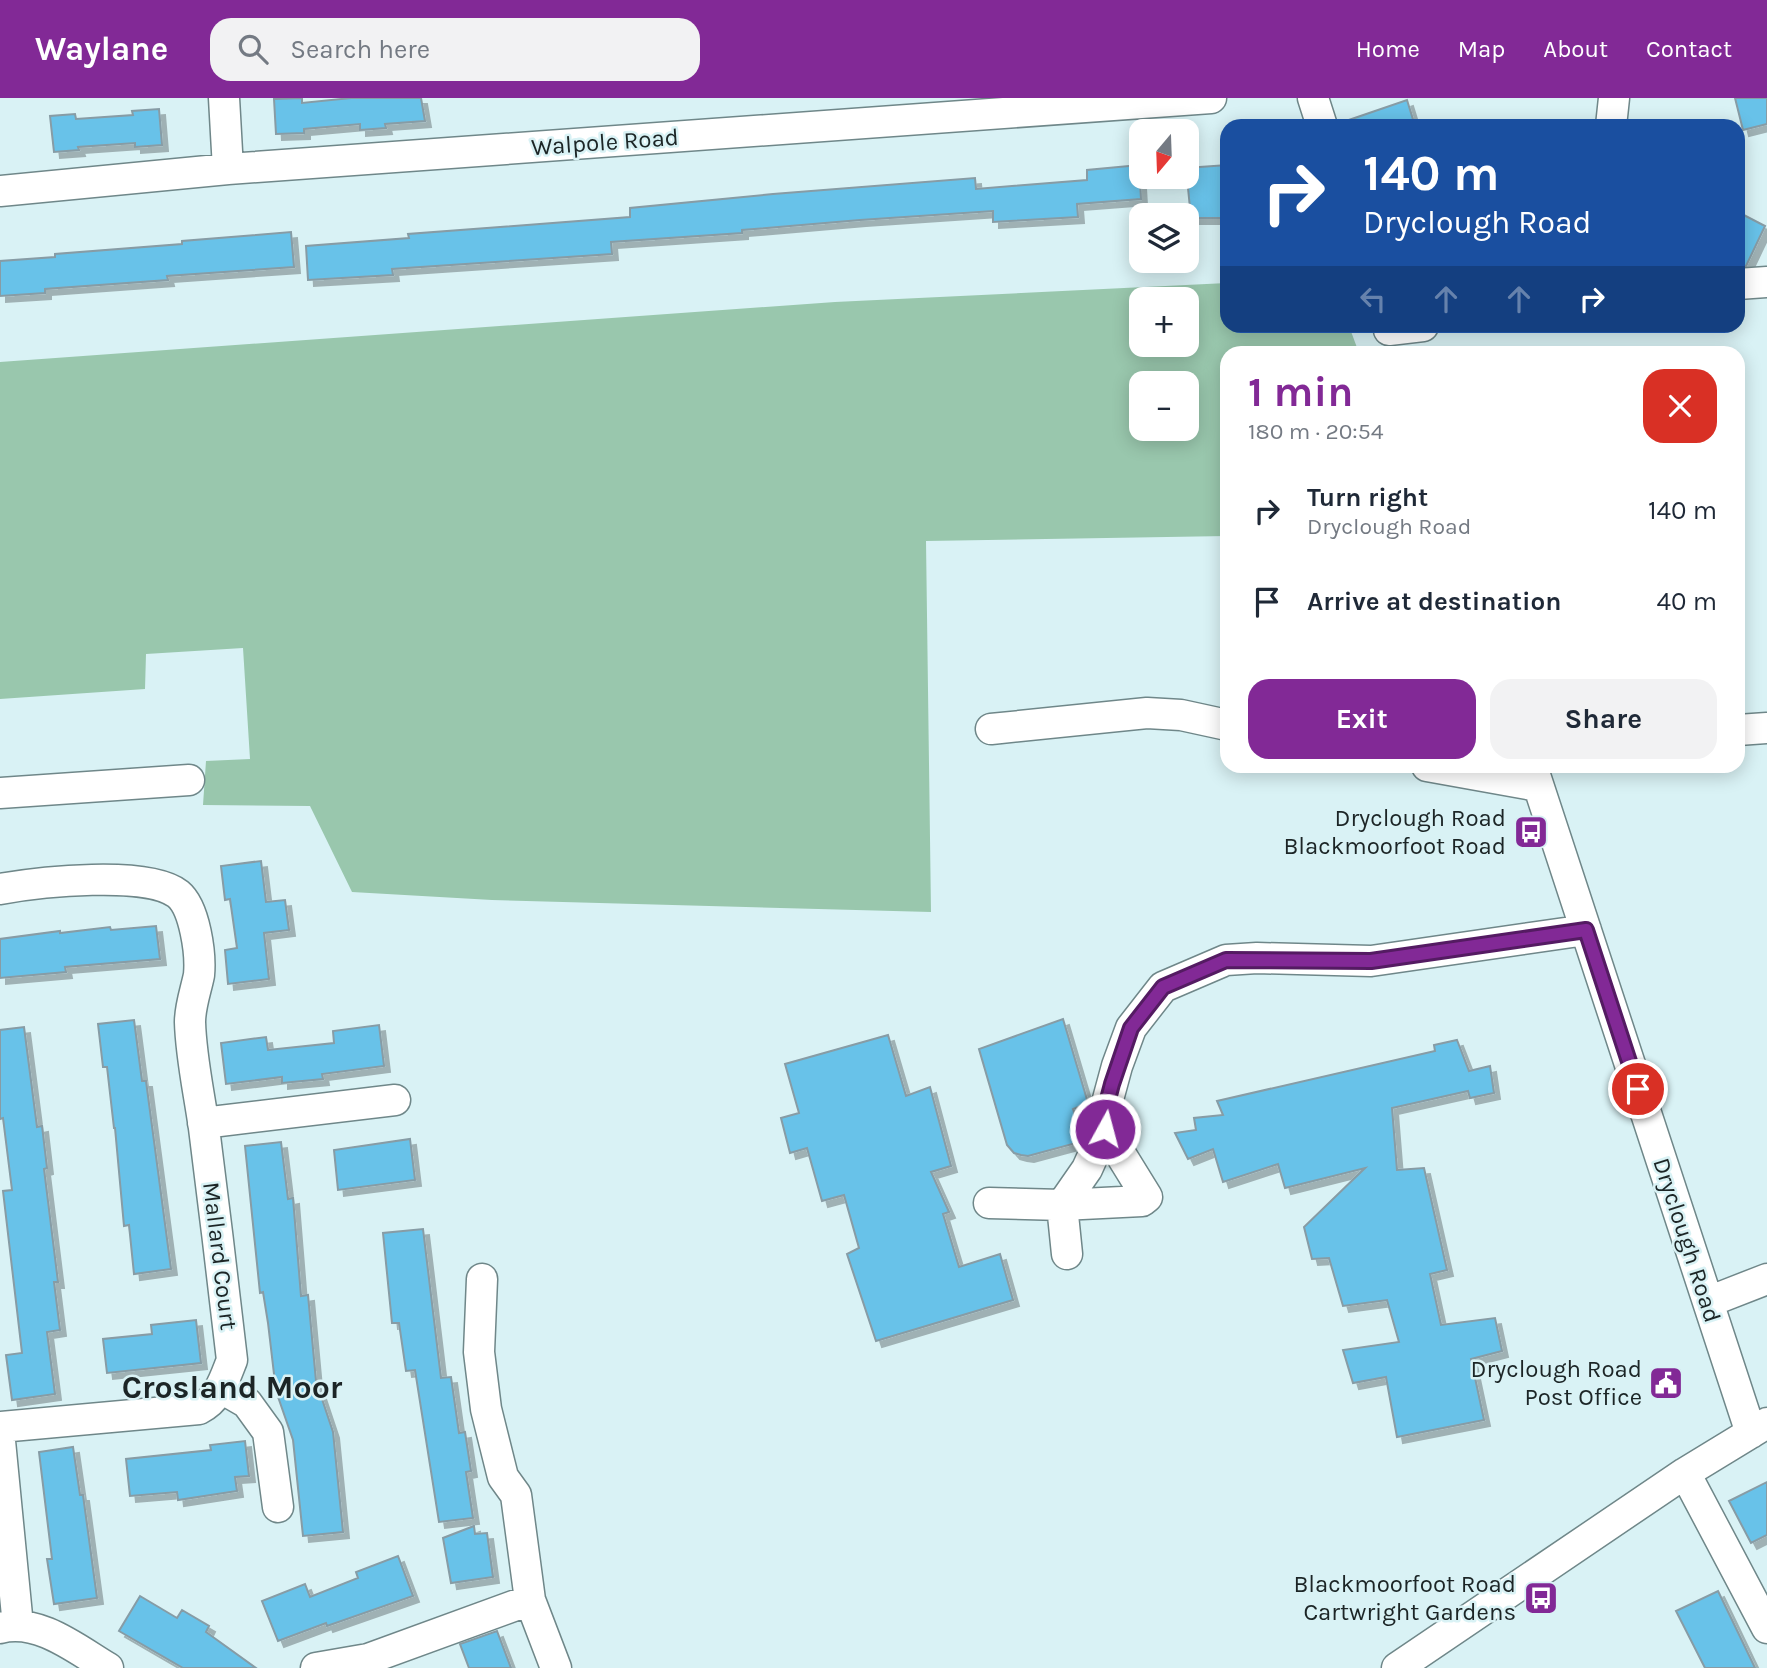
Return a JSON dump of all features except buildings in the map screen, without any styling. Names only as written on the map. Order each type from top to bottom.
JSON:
[{"type":"street","points":[[224,98],[228,169]]},
{"type":"street","name":"Walpole Road","points":[[0,191],[228,169],[1211,98]]},
{"type":"street","points":[[1313,98],[1320,119]]},
{"type":"street","points":[[1612,119],[1614,98]]},
{"type":"street","points":[[1745,284],[1767,282]]},
{"type":"street","points":[[991,729],[1147,713],[1181,715],[1220,723]]},
{"type":"street","points":[[1745,730],[1767,728]]},
{"type":"street","name":"Dryclough Road","points":[[1539,773],[1586,930],[1708,1302],[1759,1428]]},
{"type":"street","points":[[0,793],[189,780]]},
{"type":"street","name":"Mallard Court","points":[[0,889],[34,883],[101,880],[157,884],[179,895],[190,909],[197,939],[199,972],[190,1018],[193,1067],[203,1123],[232,1360],[221,1388]]},
{"type":"street","points":[[1067,1254],[1062,1205],[1087,1169],[1105,1129],[1107,1103],[1131,1028],[1163,987],[1226,960],[1371,961],[1586,930]]},
{"type":"street","points":[[203,1123],[395,1100]]},
{"type":"street","points":[[989,1203],[1062,1205],[1142,1201],[1147,1197],[1105,1129]]},
{"type":"street","points":[[482,1279],[479,1352],[486,1409],[503,1476],[516,1495],[530,1600],[556,1668]]},
{"type":"street","points":[[1708,1302],[1767,1279]]},
{"type":"street","points":[[0,1427],[199,1409],[210,1404],[221,1388],[247,1403],[268,1432],[278,1507]]},
{"type":"street","points":[[1397,1668],[1685,1474],[1759,1428]]},
{"type":"street","points":[[0,1441],[9,1627],[44,1632],[107,1668]]},
{"type":"street","points":[[1685,1474],[1767,1628]]},
{"type":"street","points":[[316,1668],[368,1659],[530,1600]]},
{"type":"green space","points":[[1220,283],[1220,333],[1352,333],[1356,346],[1220,346],[1220,536],[926,541],[931,912],[492,900],[352,892],[310,806],[203,805],[206,761],[250,759],[243,648],[146,654],[145,689],[0,699],[0,362],[835,302],[1129,288],[1129,357],[1199,357],[1199,287],[1144,287]]},
{"type":"place","name":"Dryclough Road Blackmoorfoot Road","points":[[1531,832]]},
{"type":"place","name":"Dryclough Road Post Office","points":[[1666,1383]]},
{"type":"place","name":"Blackmoorfoot Road Cartwright Gardens","points":[[1541,1598]]},
{"type":"district","name":"Crosland Moor","points":[[232,1387]]},
{"type":"route","points":[[1105,1129],[1107,1103],[1131,1028],[1163,987],[1226,960],[1257,958],[1371,961],[1586,930],[1638,1089]]}]
